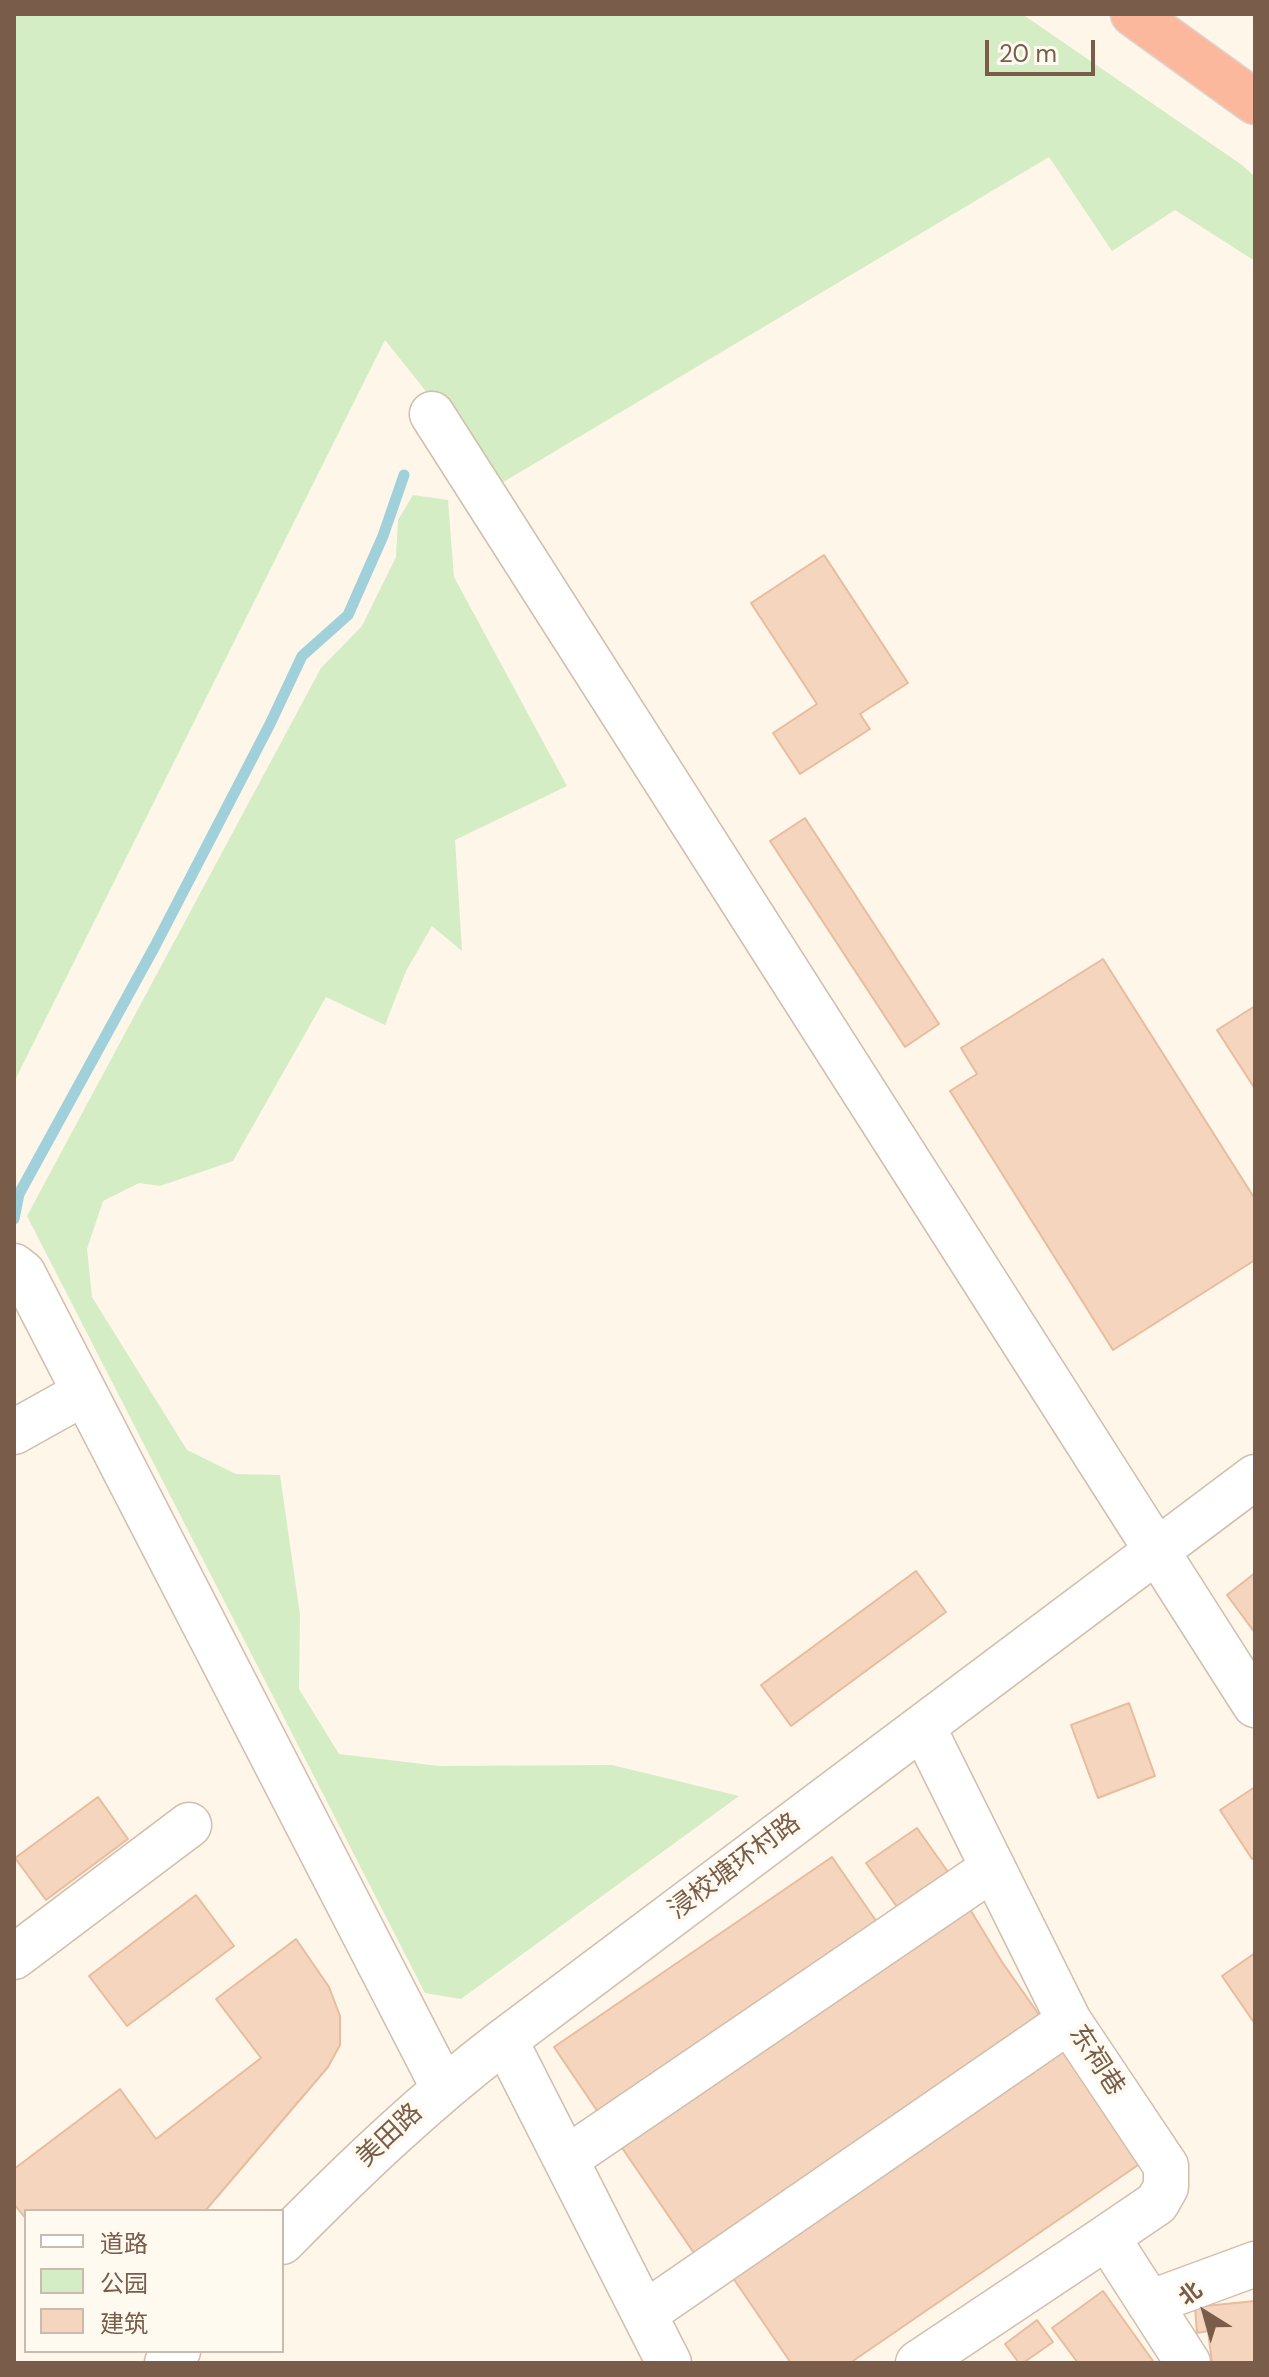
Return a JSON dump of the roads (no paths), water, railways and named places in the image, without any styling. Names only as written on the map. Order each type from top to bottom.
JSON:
[{"type":"highway","points":[[1133,14],[1255,102]]},
{"type":"street","points":[[432,414],[1157,1551],[1251,1688]]},
{"type":"street","points":[[14,1266],[23,1273],[443,2087]]},
{"type":"street","points":[[14,1432],[84,1393]]},
{"type":"street","name":"浸校塘环村路","points":[[505,2040],[1255,1477]]},
{"type":"street","name":"东祠巷","points":[[918,2363],[1157,2203],[1166,2187],[1166,2166],[1069,2021],[923,1727]]},
{"type":"street","points":[[14,1957],[189,1825]]},
{"type":"street","points":[[566,2159],[993,1868]]},
{"type":"street","points":[[644,2314],[1069,2021]]},
{"type":"street","points":[[505,2040],[669,2363]]},
{"type":"street","name":"美田路","points":[[284,2240],[382,2142],[443,2087],[505,2040]]},
{"type":"street","points":[[1107,2237],[1188,2363]]},
{"type":"street","points":[[1149,2303],[1255,2264]]},
{"type":"waterway","points":[[14,1219],[19,1194],[155,946],[302,656],[348,615],[383,536],[404,475]]}]
